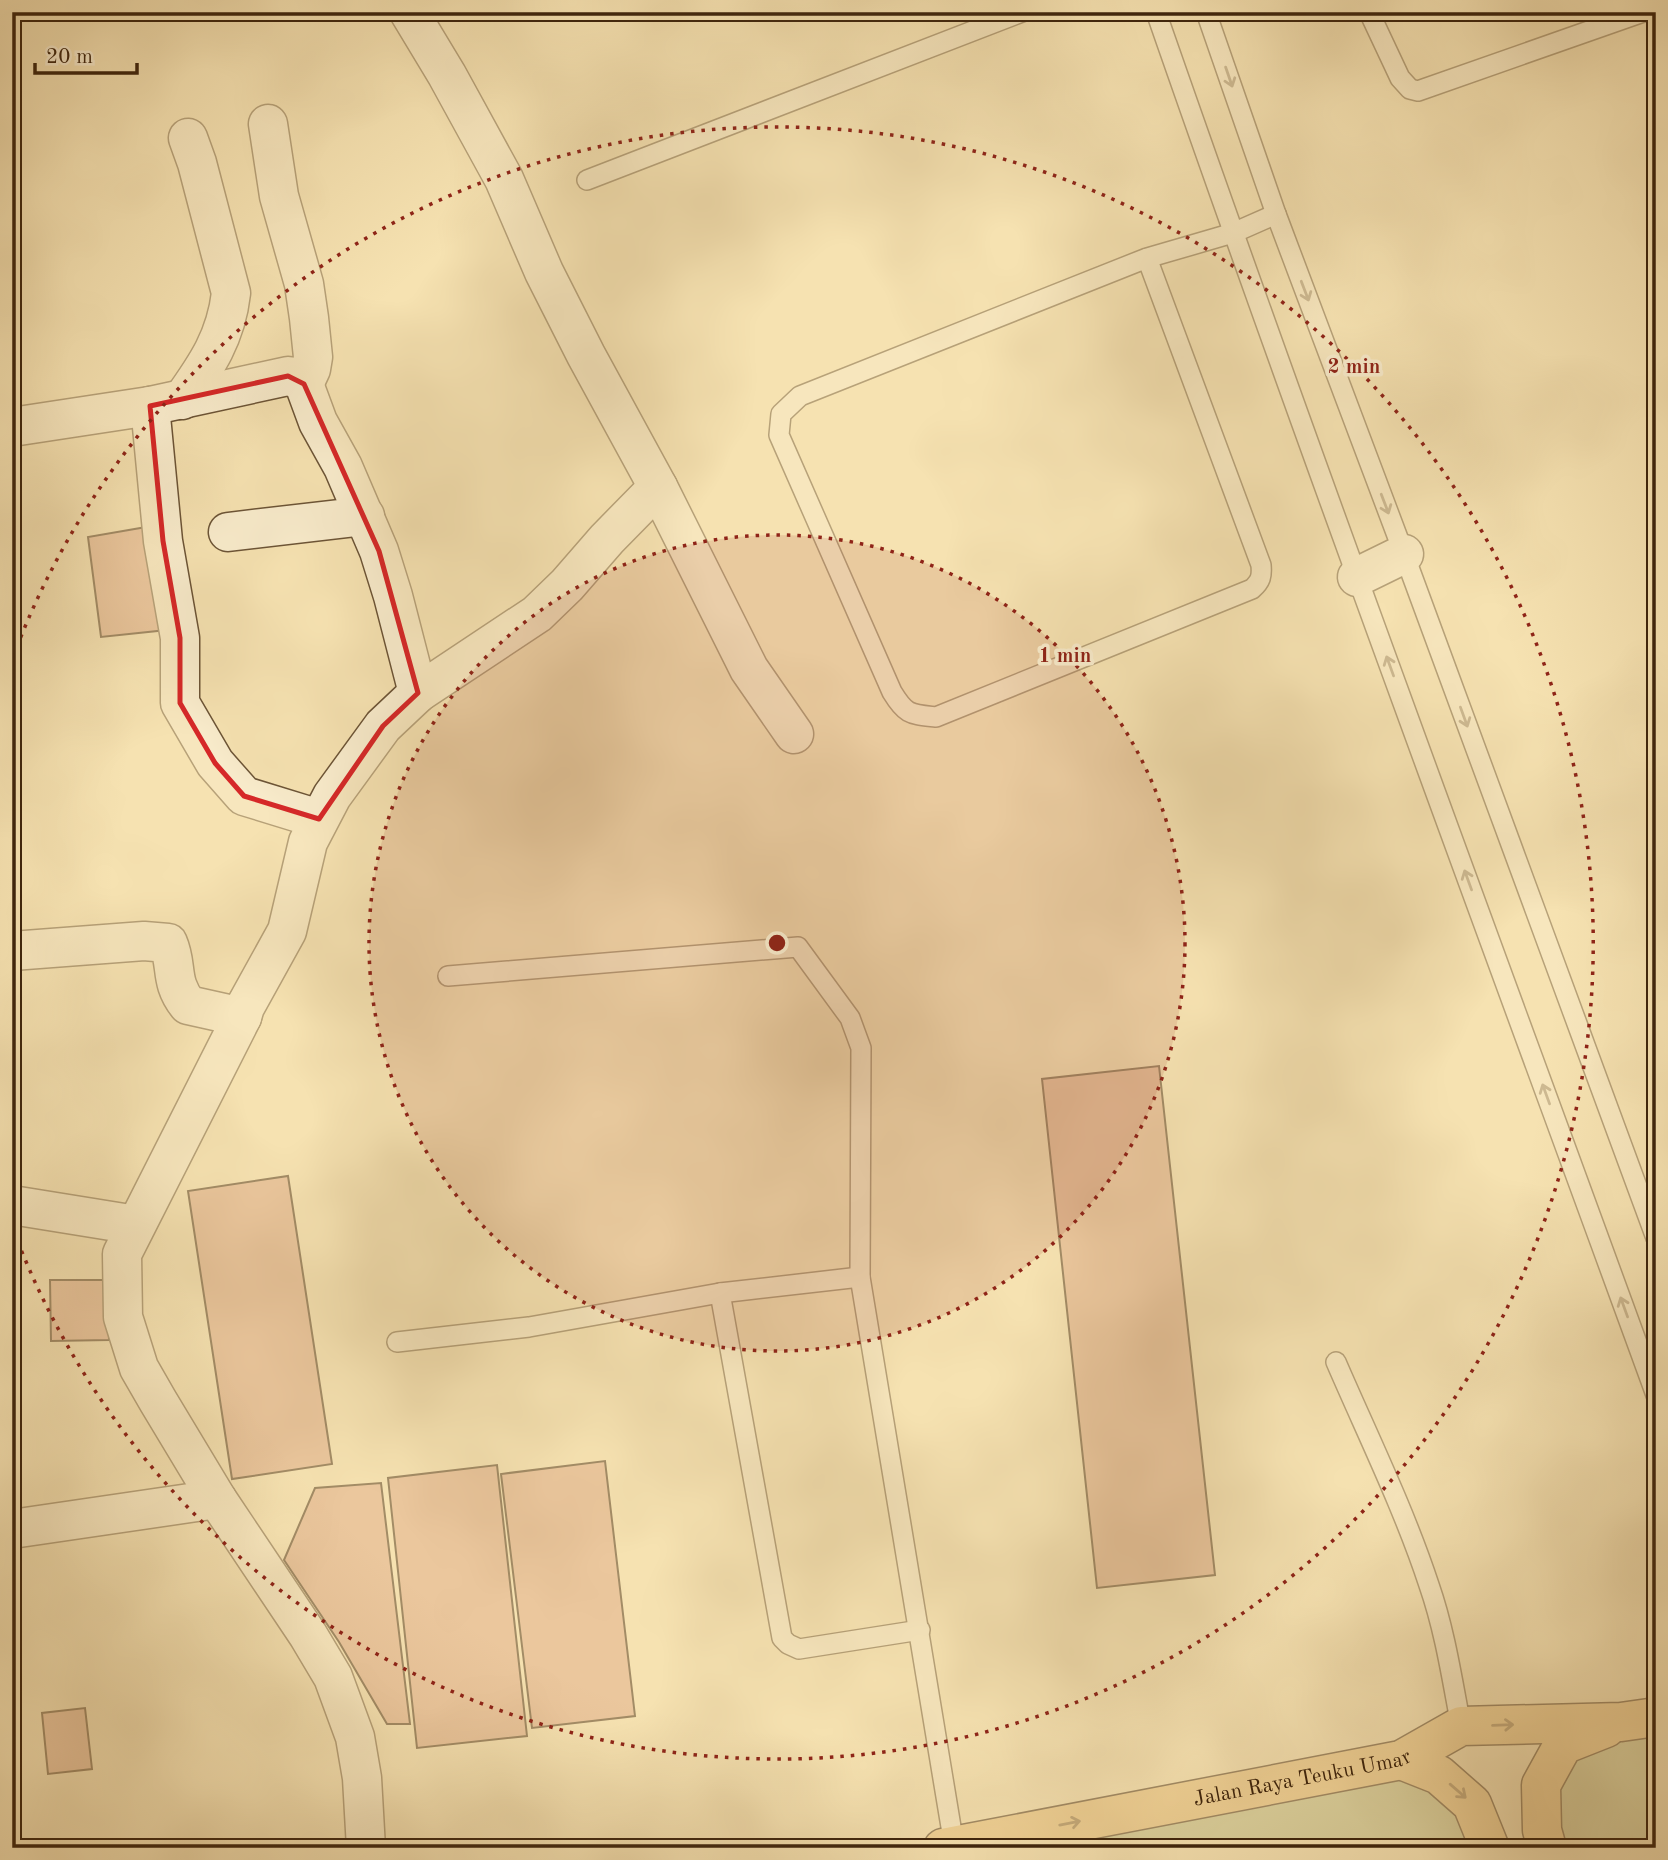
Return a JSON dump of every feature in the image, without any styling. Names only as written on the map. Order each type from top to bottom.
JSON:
[{"type":"highway","name":"Jalan Raya Teuku Umar","points":[[949,1847],[1401,1760],[1461,1726],[1638,1719]]},
{"type":"highway","points":[[1547,1848],[1542,1830],[1541,1785],[1563,1745],[1638,1719]]},
{"type":"highway","points":[[1401,1760],[1439,1774],[1472,1804],[1489,1848]]},
{"type":"street","points":[[409,12],[504,179],[544,272],[658,487],[749,669],[794,734]]},
{"type":"street","points":[[268,124],[279,196],[304,284],[309,318],[313,357],[304,384]]},
{"type":"street","points":[[166,403],[200,376],[220,339],[229,312],[230,293],[197,163],[188,138]]},
{"type":"street","points":[[12,427],[166,403],[288,376],[296,377],[304,384],[318,422],[343,467],[379,551],[418,693]]},
{"type":"street","points":[[166,403],[163,541],[180,638],[180,703],[215,763],[244,796],[320,819]]},
{"type":"street","points":[[366,1848],[362,1779],[355,1737],[333,1677],[278,1588],[217,1499],[139,1368],[123,1317],[122,1254],[245,1007],[287,931],[308,842],[332,796],[383,726],[418,693],[537,614],[658,487]]},
{"type":"street","points":[[228,532],[365,516]]},
{"type":"street","points":[[1357,577],[1404,554]]},
{"type":"street","points":[[12,951],[144,941],[168,943],[177,988],[188,1004],[242,1017]]},
{"type":"street","points":[[12,1205],[136,1225]]},
{"type":"street","points":[[12,1529],[217,1499]]},
{"type":"lane","points":[[587,180],[1022,12]]},
{"type":"lane","points":[[1156,12],[1357,577],[1656,1395]]},
{"type":"lane","points":[[1206,12],[1276,214],[1656,1238]]},
{"type":"lane","points":[[1369,12],[1400,78],[1410,89],[1418,91],[1643,12]]},
{"type":"lane","points":[[1147,258],[1261,565],[1262,576],[1259,583],[1240,594],[936,717],[914,714],[902,709],[892,692],[779,435],[781,414],[800,396],[1147,258],[1233,233],[1276,214]]},
{"type":"lane","points":[[448,975],[798,947],[850,1018],[861,1048],[860,1277],[920,1630],[949,1847]]},
{"type":"lane","points":[[397,1342],[528,1327],[720,1293],[860,1277]]},
{"type":"lane","points":[[720,1293],[782,1638],[799,1649],[920,1630]]},
{"type":"lane","points":[[1336,1362],[1430,1585],[1449,1659],[1461,1726]]},
{"type":"highlighted area","points":[[288,376],[304,384],[379,551],[418,693],[383,726],[319,819],[244,796],[215,763],[180,703],[180,638],[163,541],[150,406]]},
{"type":"green space","points":[[1656,1717],[1656,1848],[1547,1848],[1563,1745]]},
{"type":"green space","points":[[1401,1760],[1489,1848],[943,1848]]},
{"type":"building","points":[[158,525],[176,629],[101,637],[88,537]]},
{"type":"building","points":[[1159,1066],[1215,1575],[1097,1588],[1042,1079]]},
{"type":"building","points":[[288,1176],[332,1464],[232,1479],[188,1191]]},
{"type":"building","points":[[50,1280],[108,1280],[109,1340],[51,1341]]},
{"type":"building","points":[[605,1461],[635,1716],[532,1728],[501,1474]]},
{"type":"building","points":[[497,1465],[527,1736],[417,1748],[388,1478]]},
{"type":"building","points":[[381,1483],[410,1724],[387,1724],[339,1642],[284,1560],[315,1488]]},
{"type":"building","points":[[85,1708],[92,1769],[48,1774],[42,1713]]}]
